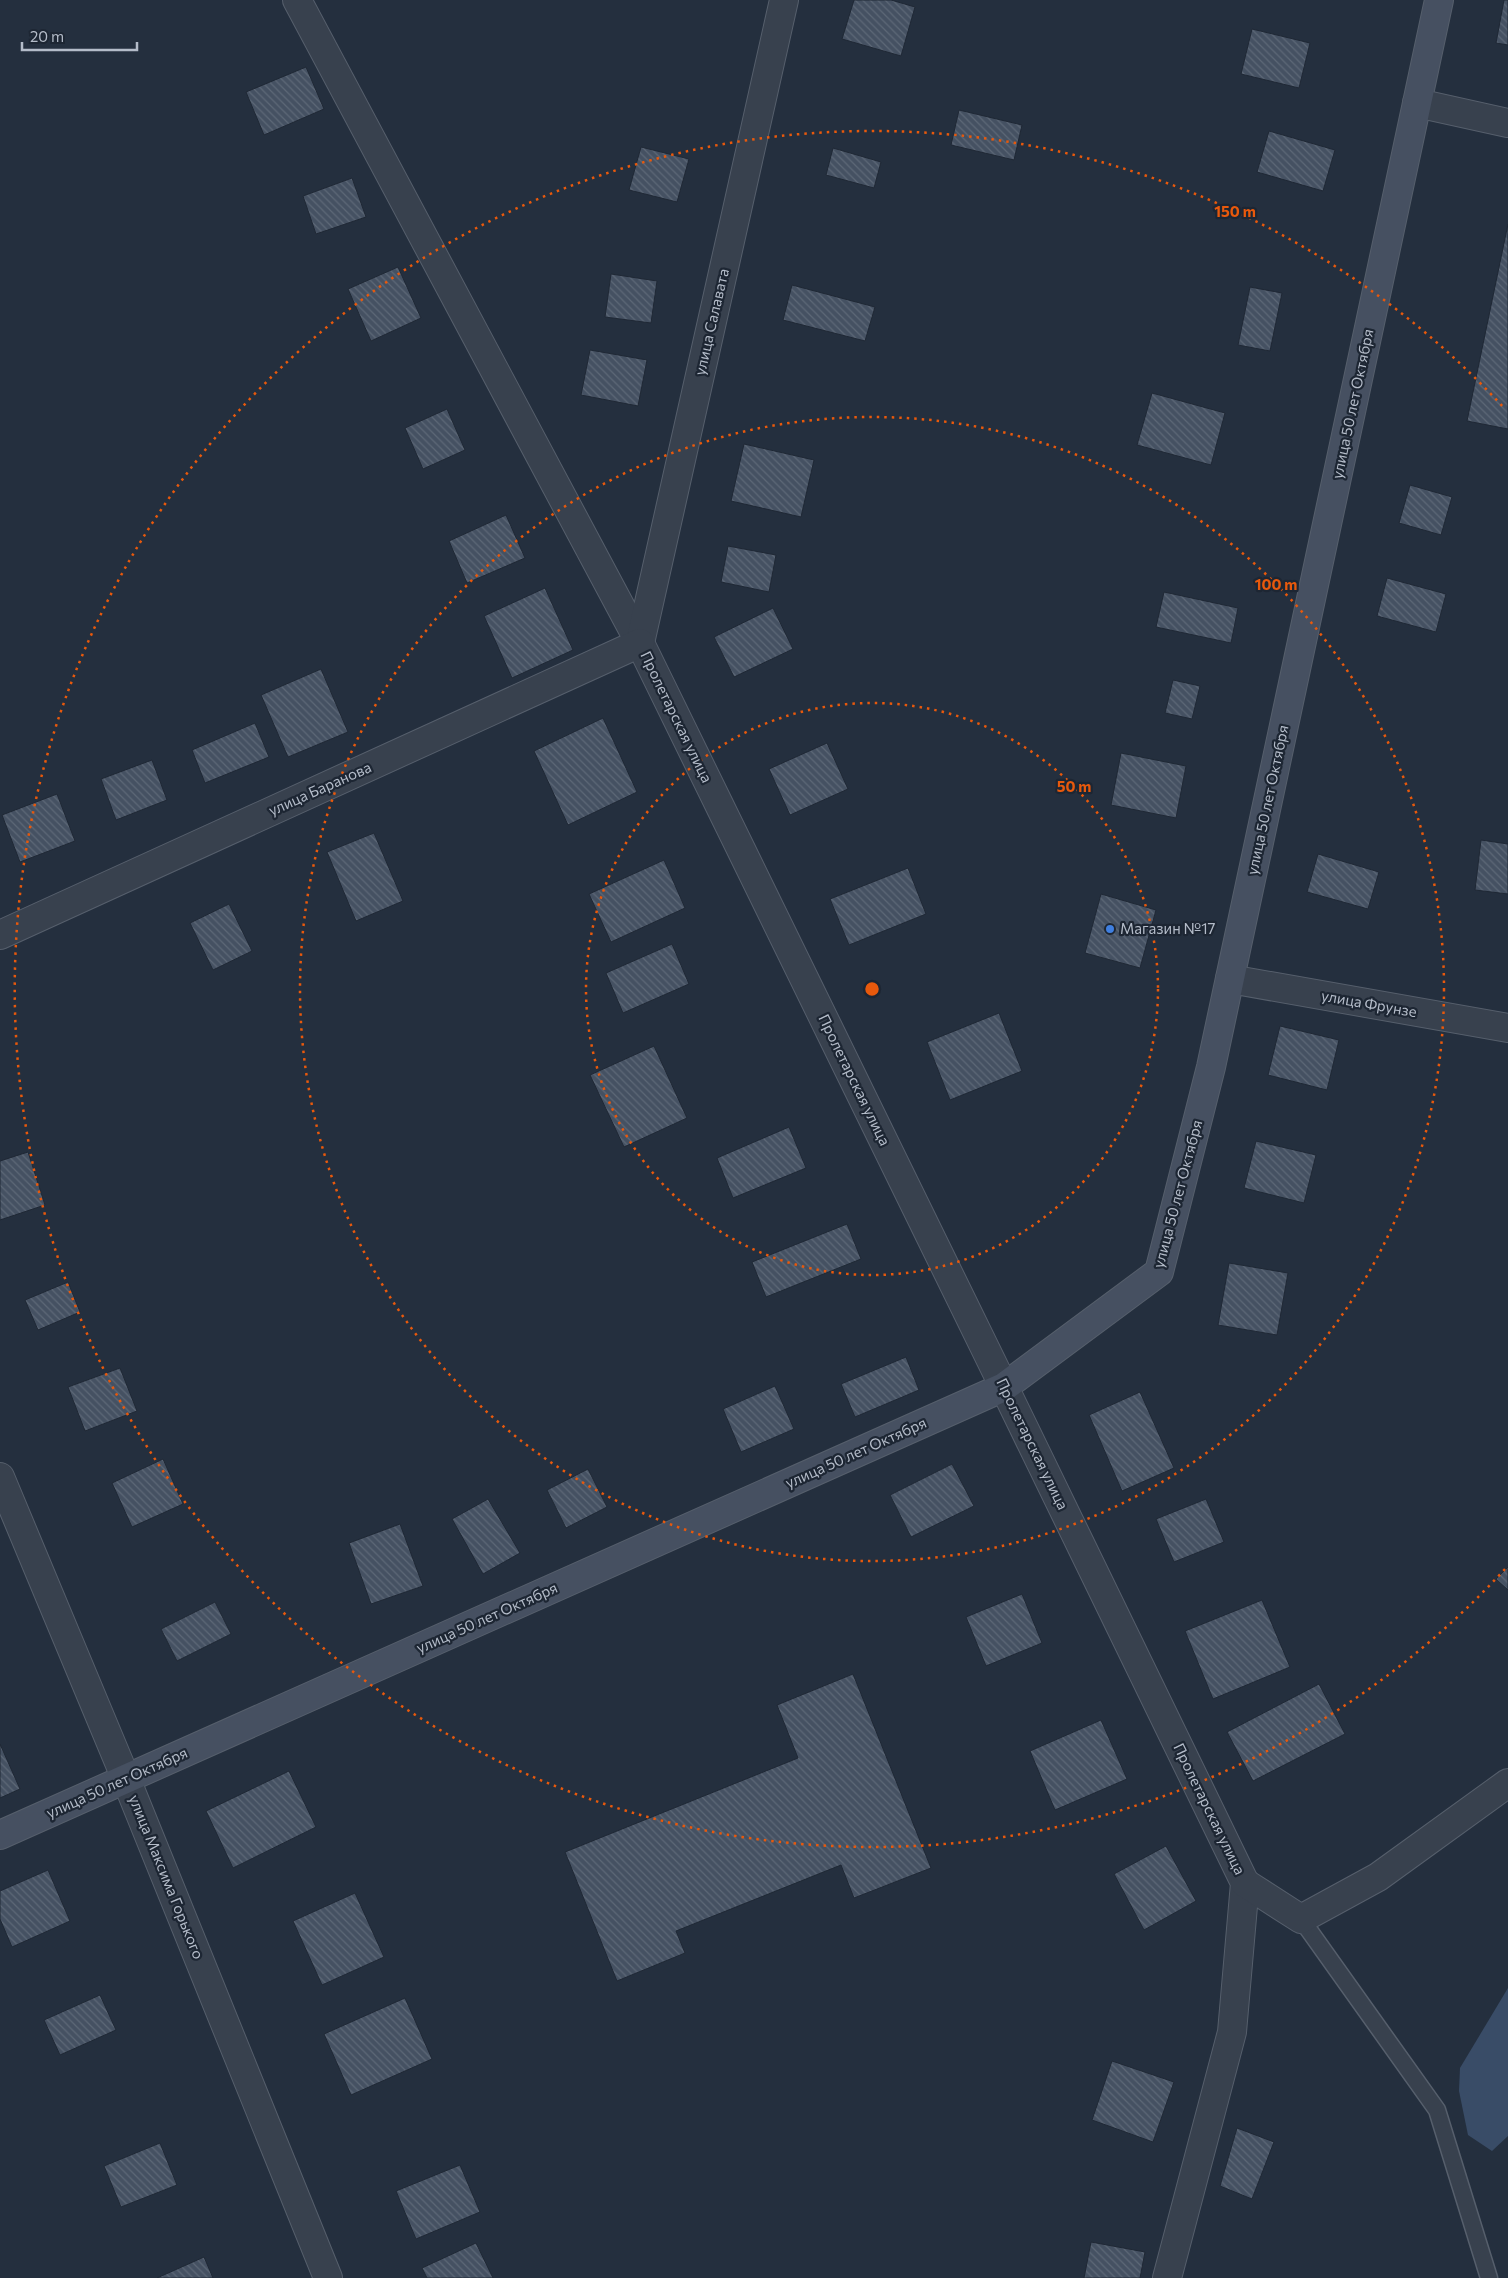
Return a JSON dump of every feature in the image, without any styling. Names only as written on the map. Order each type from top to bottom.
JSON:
[{"type":"main road","name":"улица 50 лет Октября","points":[[0,1835],[1004,1387],[1159,1272],[1209,1077],[1439,0]]},
{"type":"street","name":"Пролетарская улица","points":[[297,0],[640,643],[1245,1883],[1232,2032],[1167,2278]]},
{"type":"street","name":"улица Салавата","points":[[640,643],[784,0]]},
{"type":"street","points":[[1417,103],[1508,123]]},
{"type":"street","name":"улица Баранова","points":[[0,935],[640,643]]},
{"type":"street","name":"улица Фрунзе","points":[[1230,979],[1508,1028]]},
{"type":"street","name":"улица Максима Горького","points":[[0,1477],[126,1779],[328,2278]]},
{"type":"street","points":[[1245,1883],[1301,1919],[1378,1877],[1508,1783]]},
{"type":"lane","points":[[1301,1919],[1437,2110],[1489,2278]]},
{"type":"water","points":[[1508,1988],[1508,2136],[1492,2151],[1468,2135],[1459,2091],[1460,2068]]},
{"type":"building","points":[[854,0],[891,0],[915,7],[901,56],[842,39]]},
{"type":"building","points":[[1504,0],[1508,0],[1508,45],[1496,43]]},
{"type":"building","points":[[1252,29],[1310,43],[1299,88],[1241,74]]},
{"type":"building","points":[[306,67],[324,109],[264,135],[246,92]]},
{"type":"building","points":[[959,110],[1022,125],[1014,160],[951,145]]},
{"type":"building","points":[[1269,131],[1335,150],[1323,191],[1257,172]]},
{"type":"building","points":[[641,147],[689,159],[677,202],[629,190]]},
{"type":"building","points":[[833,148],[881,162],[874,188],[826,175]]},
{"type":"building","points":[[352,178],[366,217],[316,234],[303,196]]},
{"type":"building","points":[[1508,224],[1508,429],[1467,421]]},
{"type":"building","points":[[398,267],[421,318],[371,341],[348,289]]},
{"type":"building","points":[[611,274],[657,281],[651,323],[605,317]]},
{"type":"building","points":[[792,285],[875,307],[865,341],[783,320]]},
{"type":"building","points":[[1250,287],[1282,293],[1270,351],[1238,345]]},
{"type":"building","points":[[590,350],[647,360],[638,406],[581,395]]},
{"type":"building","points":[[1152,393],[1225,413],[1211,465],[1137,445]]},
{"type":"building","points":[[447,409],[465,450],[423,469],[405,428]]},
{"type":"building","points":[[744,444],[814,460],[801,517],[731,501]]},
{"type":"building","points":[[1410,485],[1452,497],[1441,535],[1399,523]]},
{"type":"building","points":[[506,515],[525,558],[467,583],[449,541]]},
{"type":"building","points":[[728,546],[776,555],[769,592],[721,582]]},
{"type":"building","points":[[1387,578],[1446,594],[1436,632],[1377,616]]},
{"type":"building","points":[[545,588],[573,650],[512,678],[484,616]]},
{"type":"building","points":[[1164,592],[1238,608],[1231,643],[1156,627]]},
{"type":"building","points":[[773,608],[793,649],[734,677],[714,637]]},
{"type":"building","points":[[321,669],[348,732],[288,757],[261,695]]},
{"type":"building","points":[[1173,680],[1200,686],[1192,719],[1165,713]]},
{"type":"building","points":[[603,718],[637,792],[568,825],[534,751]]},
{"type":"building","points":[[255,723],[269,757],[205,783],[192,750]]},
{"type":"building","points":[[827,743],[848,789],[790,815],[769,769]]},
{"type":"building","points":[[1121,753],[1186,766],[1176,818],[1111,805]]},
{"type":"building","points":[[152,760],[167,800],[116,820],[101,779]]},
{"type":"building","points":[[57,794],[75,841],[20,862],[2,815]]},
{"type":"building","points":[[374,833],[403,901],[356,921],[327,852]]},
{"type":"building","points":[[1481,840],[1508,844],[1508,894],[1475,890]]},
{"type":"building","points":[[1318,854],[1379,872],[1368,909],[1307,892]]},
{"type":"building","points":[[664,860],[685,908],[611,942],[589,894]]},
{"type":"building","points":[[908,868],[926,914],[849,945],[830,899]]},
{"type":"building","points":[[1101,894],[1156,910],[1140,968],[1085,953]]},
{"type":"building","points":[[229,904],[252,951],[213,970],[190,923]]},
{"type":"building","points":[[672,944],[689,984],[623,1013],[606,973]]},
{"type":"building","points":[[999,1013],[1022,1071],[950,1100],[927,1042]]},
{"type":"building","points":[[1280,1026],[1339,1040],[1327,1090],[1268,1075]]},
{"type":"building","points":[[654,1046],[687,1118],[624,1147],[590,1075]]},
{"type":"building","points":[[789,1127],[806,1168],[733,1198],[717,1158]]},
{"type":"building","points":[[1256,1141],[1316,1155],[1304,1203],[1244,1188]]},
{"type":"building","points":[[28,1152],[45,1205],[0,1220],[0,1161]]},
{"type":"building","points":[[847,1224],[861,1259],[766,1297],[752,1262]]},
{"type":"building","points":[[1229,1263],[1288,1273],[1277,1335],[1218,1325]]},
{"type":"building","points":[[68,1282],[80,1312],[38,1330],[25,1300]]},
{"type":"building","points":[[906,1357],[919,1390],[855,1417],[841,1384]]},
{"type":"building","points":[[120,1368],[137,1411],[85,1431],[68,1387]]},
{"type":"building","points":[[775,1386],[794,1429],[741,1452],[723,1409]]},
{"type":"building","points":[[1140,1392],[1174,1468],[1122,1491],[1089,1415]]},
{"type":"building","points":[[163,1459],[183,1504],[132,1527],[112,1483]]},
{"type":"building","points":[[952,1464],[974,1506],[911,1537],[890,1495]]},
{"type":"building","points":[[588,1469],[607,1507],[566,1528],[547,1490]]},
{"type":"building","points":[[488,1499],[520,1553],[483,1574],[452,1519]]},
{"type":"building","points":[[1206,1499],[1224,1542],[1174,1562],[1156,1519]]},
{"type":"building","points":[[400,1524],[423,1586],[371,1604],[349,1543]]},
{"type":"building","points":[[1508,1567],[1508,1590],[1496,1579]]},
{"type":"building","points":[[1022,1594],[1042,1643],[986,1666],[966,1617]]},
{"type":"building","points":[[1262,1600],[1290,1667],[1213,1699],[1185,1631]]},
{"type":"building","points":[[215,1602],[231,1634],[177,1661],[161,1629]]},
{"type":"building","points":[[853,1674],[931,1868],[854,1898],[841,1865],[676,1931],[685,1953],[617,1981],[565,1852],[798,1758],[777,1705]]},
{"type":"building","points":[[1319,1684],[1345,1734],[1253,1781],[1227,1732]]},
{"type":"building","points":[[1101,1720],[1127,1779],[1055,1810],[1030,1751]]},
{"type":"building","points":[[0,1744],[20,1789],[0,1798]]},
{"type":"building","points":[[289,1771],[316,1827],[233,1868],[206,1811]]},
{"type":"building","points":[[1166,1846],[1196,1901],[1144,1930],[1114,1874]]},
{"type":"building","points":[[48,1870],[70,1921],[12,1947],[0,1919],[0,1891]]},
{"type":"building","points":[[355,1893],[384,1957],[322,1985],[293,1921]]},
{"type":"building","points":[[100,1995],[116,2030],[60,2055],[44,2020]]},
{"type":"building","points":[[405,1998],[432,2059],[351,2095],[324,2034]]},
{"type":"building","points":[[1112,2061],[1174,2082],[1153,2142],[1092,2120]]},
{"type":"building","points":[[1237,2128],[1274,2142],[1252,2199],[1220,2186]]},
{"type":"building","points":[[160,2143],[177,2185],[121,2207],[104,2166]]},
{"type":"building","points":[[460,2165],[480,2212],[416,2239],[396,2191]]},
{"type":"building","points":[[1091,2242],[1145,2252],[1140,2278],[1084,2278]]},
{"type":"building","points":[[476,2243],[493,2278],[427,2278],[422,2268]]},
{"type":"building","points":[[204,2257],[213,2278],[157,2278]]},
{"type":"place","name":"Магазин №17","points":[[1110,929]]}]
